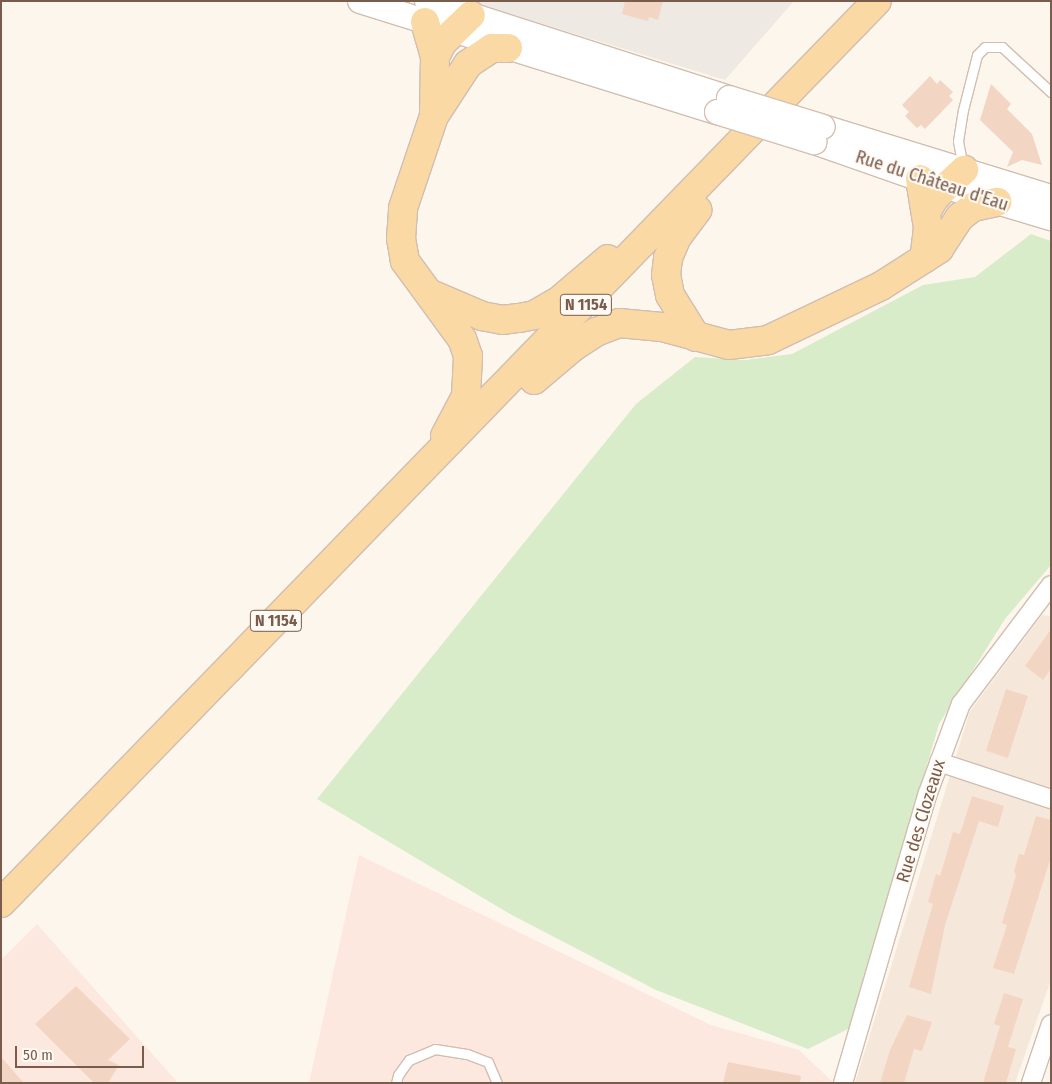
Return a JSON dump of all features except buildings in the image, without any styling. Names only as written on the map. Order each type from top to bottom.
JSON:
[{"type":"main road","points":[[363,1],[426,12],[508,48],[723,105]]},
{"type":"main road","name":"N 1154","points":[[1,902],[673,215],[878,1]]},
{"type":"main road","points":[[426,12],[434,57],[434,116]]},
{"type":"main road","points":[[466,28],[468,64]]},
{"type":"main road","points":[[434,57],[442,42],[466,28],[819,135]]},
{"type":"main road","points":[[432,461],[466,396],[468,368],[462,339],[405,261],[401,239],[403,208],[434,116],[468,64],[492,48],[508,48]]},
{"type":"main road","name":"Rue du Château d'Eau","points":[[819,135],[951,189]]},
{"type":"main road","name":"Rue du Château d'Eau","points":[[819,135],[951,189],[1051,197]]},
{"type":"main road","points":[[696,337],[670,295],[666,275],[668,258],[677,237],[696,211],[711,174]]},
{"type":"main road","points":[[951,189],[974,207],[997,202]]},
{"type":"main road","points":[[924,259],[927,210],[951,189]]},
{"type":"main road","points":[[498,394],[519,394],[573,346],[596,332],[619,323],[642,323],[729,345],[768,340],[881,286],[939,249],[951,189]]},
{"type":"main road","name":"Rue du Château d'Eau","points":[[997,202],[1051,218]]},
{"type":"main road","points":[[428,293],[482,316],[502,320],[534,315],[560,300],[640,232],[673,215]]},
{"type":"street","name":"Rue des Clozeaux","points":[[843,1083],[939,762],[961,704],[1051,585]]},
{"type":"street","points":[[939,762],[1051,799]]},
{"type":"street","points":[[1031,1083],[1051,1024]]},
{"type":"lane","points":[[951,189],[963,110],[977,55],[985,47],[1002,46],[1051,92]]},
{"type":"lane","points":[[396,1083],[398,1074],[409,1060],[435,1049],[467,1054],[488,1062],[497,1083]]},
{"type":"shaded area","points":[[468,1],[794,1],[725,80]]},
{"type":"shaded area","points":[[1042,615],[1051,616],[1051,980],[1015,1083],[855,1083],[970,711]]},
{"type":"shaded area","points":[[359,855],[711,1025],[799,1050],[834,1083],[309,1083]]},
{"type":"shaded area","points":[[37,924],[178,1083],[1,1083],[1,960]]},
{"type":"green space","points":[[1031,234],[1051,241],[1051,565],[1005,619],[939,724],[850,1028],[808,1049],[656,990],[510,914],[317,799],[636,404],[695,357],[745,360],[792,354],[923,285],[975,277]]}]
